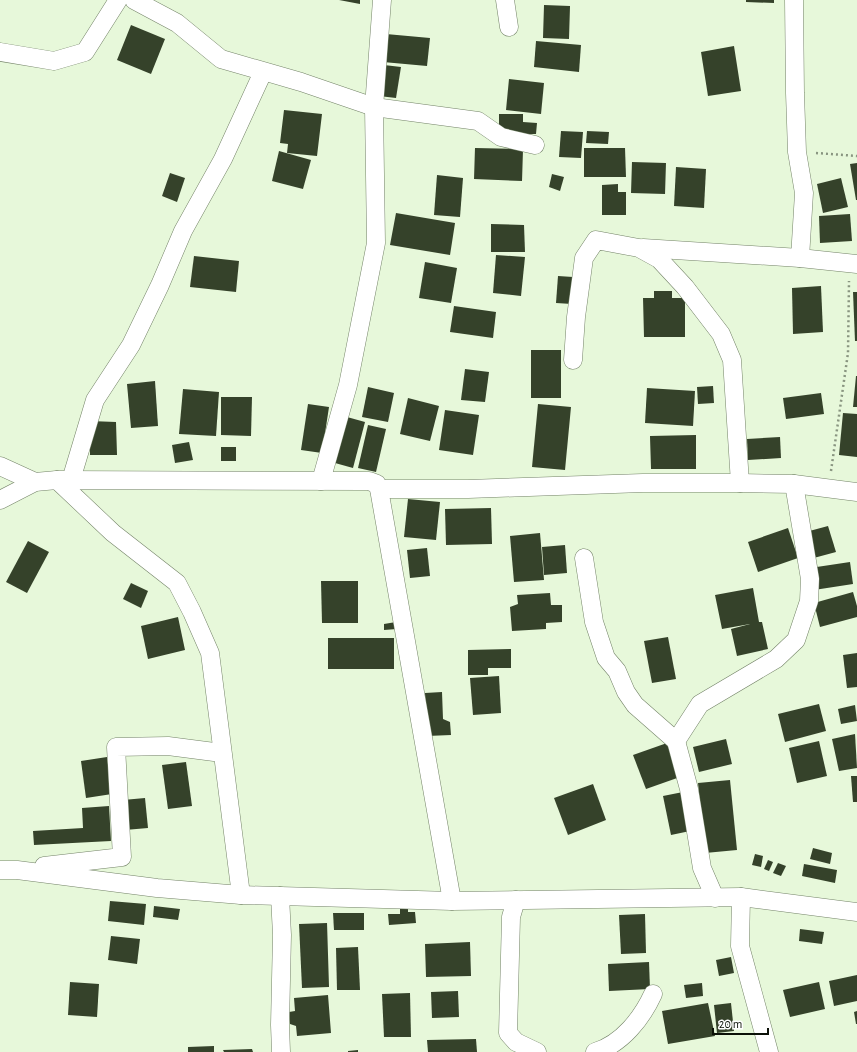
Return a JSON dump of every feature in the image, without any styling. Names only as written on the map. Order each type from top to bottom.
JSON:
[{"type":"street","points":[[0,52],[54,61],[86,52],[118,0]]},
{"type":"street","points":[[134,0],[177,23],[221,59],[301,82],[374,107],[478,121],[501,137],[535,145]]},
{"type":"street","points":[[321,481],[348,385],[376,243],[374,107],[382,0]]},
{"type":"street","points":[[505,0],[509,27]]},
{"type":"street","points":[[794,0],[797,152],[804,193],[800,258]]},
{"type":"street","points":[[64,480],[95,400],[132,345],[183,231],[223,159],[263,72]]},
{"type":"street","points":[[573,360],[576,317],[584,258],[596,240],[639,248],[800,258],[853,264]]},
{"type":"street","points":[[639,248],[659,259],[685,288],[721,334],[724,340],[732,360],[740,483]]},
{"type":"street","points":[[0,466],[35,482]]},
{"type":"street","points":[[64,480],[113,533],[177,583],[192,612],[210,653],[241,895]]},
{"type":"street","points":[[0,500],[35,482],[64,480],[369,481],[377,484],[452,901]]},
{"type":"street","points":[[379,489],[468,489],[643,483],[740,483],[794,484],[857,492]]},
{"type":"street","points":[[676,741],[700,704],[776,659],[796,640],[809,601],[810,579],[794,484]]},
{"type":"street","points":[[584,558],[594,622],[606,658],[617,671],[626,692],[635,705],[676,741],[689,788],[702,868],[715,898]]},
{"type":"street","points":[[9,870],[122,857],[116,747],[168,746],[222,753]]},
{"type":"street","points":[[9,870],[157,888],[241,895],[452,901],[741,898],[857,912]]},
{"type":"street","points":[[280,896],[282,935],[280,1025],[281,1052]]},
{"type":"street","points":[[741,898],[740,946],[769,1052]]},
{"type":"street","points":[[516,900],[511,916],[508,1033],[516,1042],[537,1052]]},
{"type":"street","points":[[595,1052],[620,1038],[637,1023],[653,994]]},
{"type":"path","points":[[797,152],[857,156]]},
{"type":"path","points":[[830,488],[834,445],[848,353],[853,264]]},
{"type":"building","points":[[339,0],[360,0],[360,4]]},
{"type":"building","points":[[746,0],[774,0],[774,3],[746,2]]},
{"type":"building","points":[[544,5],[570,6],[569,39],[543,38]]},
{"type":"building","points":[[131,25],[165,39],[151,74],[117,60]]},
{"type":"building","points":[[386,34],[430,38],[427,66],[383,62]]},
{"type":"building","points":[[536,41],[581,45],[579,72],[534,67]]},
{"type":"building","points":[[734,46],[741,91],[708,96],[701,52]]},
{"type":"building","points":[[384,65],[401,67],[396,98],[379,96]]},
{"type":"building","points":[[509,79],[544,83],[541,114],[506,110]]},
{"type":"building","points":[[284,110],[322,114],[317,156],[287,153],[288,144],[280,143]]},
{"type":"building","points":[[499,114],[523,114],[523,122],[537,123],[536,134],[499,134]]},
{"type":"building","points":[[561,131],[583,132],[581,158],[559,157]]},
{"type":"building","points":[[587,131],[609,132],[608,144],[586,143]]},
{"type":"building","points":[[475,148],[523,149],[522,181],[474,179]]},
{"type":"building","points":[[584,148],[625,148],[626,177],[584,177]]},
{"type":"building","points":[[279,151],[311,160],[303,189],[272,181]]},
{"type":"building","points":[[632,162],[666,163],[665,194],[631,193]]},
{"type":"building","points":[[857,163],[857,200],[856,200],[850,164]]},
{"type":"building","points":[[676,167],[706,169],[704,208],[674,206]]},
{"type":"building","points":[[170,173],[185,178],[177,202],[162,196]]},
{"type":"building","points":[[552,174],[564,177],[560,191],[549,187]]},
{"type":"building","points":[[437,175],[463,178],[460,217],[434,215]]},
{"type":"building","points":[[841,178],[848,207],[823,213],[817,184]]},
{"type":"building","points":[[618,184],[618,192],[626,192],[626,215],[602,215],[602,185]]},
{"type":"building","points":[[396,213],[455,223],[450,255],[390,245]]},
{"type":"building","points":[[850,214],[852,241],[820,243],[819,216]]},
{"type":"building","points":[[491,224],[524,225],[525,252],[491,252]]},
{"type":"building","points":[[496,255],[525,257],[521,296],[493,293]]},
{"type":"building","points":[[194,256],[239,261],[236,292],[190,287]]},
{"type":"building","points":[[425,262],[457,268],[451,303],[419,298]]},
{"type":"building","points":[[558,276],[573,277],[572,304],[556,303]]},
{"type":"building","points":[[821,286],[823,332],[793,334],[792,288]]},
{"type":"building","points":[[654,291],[672,291],[672,298],[685,298],[685,337],[644,337],[643,298],[654,298]]},
{"type":"building","points":[[853,292],[857,292],[857,341],[855,341]]},
{"type":"building","points":[[454,306],[496,312],[493,338],[450,332]]},
{"type":"building","points":[[531,350],[561,350],[561,398],[531,398]]},
{"type":"building","points":[[465,369],[489,372],[485,402],[461,400]]},
{"type":"building","points":[[856,376],[857,407],[853,407]]},
{"type":"building","points":[[155,381],[158,426],[131,428],[127,384]]},
{"type":"building","points":[[713,386],[714,403],[698,404],[697,387]]},
{"type":"building","points":[[368,387],[394,393],[388,422],[362,417]]},
{"type":"building","points":[[647,388],[695,391],[693,426],[645,423]]},
{"type":"building","points":[[183,389],[219,392],[216,436],[179,434]]},
{"type":"building","points":[[821,393],[824,414],[786,419],[783,398]]},
{"type":"building","points":[[221,397],[252,397],[251,436],[221,435]]},
{"type":"building","points":[[408,398],[439,406],[430,441],[400,434]]},
{"type":"building","points":[[308,404],[329,407],[322,453],[301,450]]},
{"type":"building","points":[[538,404],[571,407],[565,470],[532,467]]},
{"type":"building","points":[[445,410],[479,415],[473,455],[439,450]]},
{"type":"building","points":[[843,413],[857,414],[857,457],[839,455]]},
{"type":"building","points":[[347,417],[365,422],[353,468],[335,463]]},
{"type":"building","points":[[90,421],[116,422],[117,455],[90,455]]},
{"type":"building","points":[[368,425],[386,429],[376,472],[358,468]]},
{"type":"building","points":[[696,435],[696,469],[651,469],[650,436]]},
{"type":"building","points":[[780,437],[781,458],[748,460],[747,439]]},
{"type":"building","points":[[189,442],[193,460],[175,463],[172,445]]},
{"type":"building","points":[[221,447],[236,447],[236,461],[221,461]]},
{"type":"building","points":[[408,499],[440,502],[436,540],[404,537]]},
{"type":"building","points":[[491,508],[492,544],[446,545],[445,509]]},
{"type":"building","points":[[828,526],[836,552],[810,559],[802,533]]},
{"type":"building","points":[[788,528],[798,558],[758,572],[748,542]]},
{"type":"building","points":[[540,533],[544,580],[514,582],[510,536]]},
{"type":"building","points":[[28,541],[49,552],[27,593],[6,582]]},
{"type":"building","points":[[565,545],[567,573],[544,575],[542,547]]},
{"type":"building","points":[[427,548],[430,576],[410,578],[407,550]]},
{"type":"building","points":[[850,562],[853,584],[814,590],[810,568]]},
{"type":"building","points":[[321,581],[358,581],[358,623],[322,623]]},
{"type":"building","points":[[131,583],[148,591],[141,608],[123,599]]},
{"type":"building","points":[[753,588],[759,622],[762,622],[768,649],[737,656],[731,629],[750,624],[722,629],[715,595]]},
{"type":"building","points":[[853,592],[857,606],[857,617],[820,627],[814,603]]},
{"type":"building","points":[[550,593],[551,605],[562,605],[562,622],[546,623],[546,629],[512,631],[510,607],[518,604],[517,595]]},
{"type":"building","points":[[178,617],[185,650],[148,659],[141,626]]},
{"type":"building","points":[[396,622],[397,629],[384,630],[384,624]]},
{"type":"building","points":[[668,637],[676,679],[652,683],[644,641]]},
{"type":"building","points":[[328,638],[394,638],[394,669],[328,669]]},
{"type":"building","points":[[511,649],[511,668],[488,668],[488,675],[468,675],[468,650]]},
{"type":"building","points":[[857,653],[857,687],[847,688],[843,655]]},
{"type":"building","points":[[499,676],[501,713],[473,715],[470,678]]},
{"type":"building","points":[[442,692],[443,719],[450,722],[451,735],[427,736],[425,693]]},
{"type":"building","points":[[819,704],[826,731],[785,742],[778,714]]},
{"type":"building","points":[[855,705],[857,721],[841,724],[838,709]]},
{"type":"building","points":[[855,734],[857,768],[839,771],[832,739]]},
{"type":"building","points":[[726,739],[732,764],[699,772],[693,747]]},
{"type":"building","points":[[819,741],[827,776],[797,783],[789,748]]},
{"type":"building","points":[[667,743],[680,777],[646,789],[633,755]]},
{"type":"building","points":[[107,757],[112,794],[86,798],[81,761]]},
{"type":"building","points":[[186,762],[192,806],[168,809],[162,765]]},
{"type":"building","points":[[851,776],[857,776],[857,802],[853,802]]},
{"type":"building","points":[[730,780],[737,850],[705,853],[698,783]]},
{"type":"building","points":[[593,784],[606,820],[568,835],[554,798]]},
{"type":"building","points":[[683,792],[690,831],[671,835],[663,796]]},
{"type":"building","points":[[145,798],[148,828],[125,830],[123,800]]},
{"type":"building","points":[[109,806],[111,841],[34,845],[33,831],[83,828],[82,808]]},
{"type":"building","points":[[813,848],[832,853],[830,864],[810,859]]},
{"type":"building","points":[[755,854],[763,856],[761,867],[752,865]]},
{"type":"building","points":[[768,860],[773,862],[769,871],[764,869]]},
{"type":"building","points":[[778,863],[786,866],[781,876],[773,873]]},
{"type":"building","points":[[804,864],[837,870],[835,883],[802,876]]},
{"type":"building","points":[[110,901],[146,904],[144,925],[108,921]]},
{"type":"building","points":[[408,904],[408,912],[415,912],[416,923],[389,925],[388,914],[400,914],[400,905]]},
{"type":"building","points":[[154,906],[180,909],[178,920],[153,917]]},
{"type":"building","points":[[333,913],[364,913],[364,930],[334,930]]},
{"type":"building","points":[[645,914],[646,953],[621,954],[619,915]]},
{"type":"building","points":[[327,923],[329,987],[302,988],[299,924]]},
{"type":"building","points":[[800,929],[824,932],[822,944],[799,941]]},
{"type":"building","points":[[111,936],[140,939],[137,964],[108,960]]},
{"type":"building","points":[[470,942],[471,976],[426,977],[425,944]]},
{"type":"building","points":[[358,947],[360,990],[337,990],[336,948]]},
{"type":"building","points":[[731,957],[734,973],[719,976],[716,960]]},
{"type":"building","points":[[649,962],[650,989],[609,991],[608,964]]},
{"type":"building","points":[[857,975],[857,1001],[834,1006],[829,981]]},
{"type":"building","points":[[70,982],[99,984],[97,1017],[68,1015]]},
{"type":"building","points":[[819,982],[825,1009],[790,1017],[783,990]]},
{"type":"building","points":[[702,983],[703,996],[686,998],[684,985]]},
{"type":"building","points":[[458,991],[459,1017],[432,1018],[431,992]]},
{"type":"building","points":[[410,993],[411,1037],[384,1037],[382,994]]},
{"type":"building","points":[[328,995],[331,1033],[297,1036],[296,1026],[290,1024],[289,1012],[295,1011],[294,998]]},
{"type":"building","points":[[708,1003],[715,1036],[668,1044],[662,1011]]},
{"type":"building","points":[[731,1003],[734,1031],[717,1033],[714,1005]]},
{"type":"building","points":[[857,1011],[857,1024],[856,1024],[854,1012]]},
{"type":"building","points":[[476,1039],[477,1052],[428,1052],[427,1040]]},
{"type":"building","points":[[214,1046],[214,1052],[188,1052],[188,1047]]},
{"type":"building","points":[[252,1049],[253,1052],[224,1052],[223,1050]]},
{"type":"building","points":[[358,1050],[358,1052],[348,1052],[348,1051]]}]
